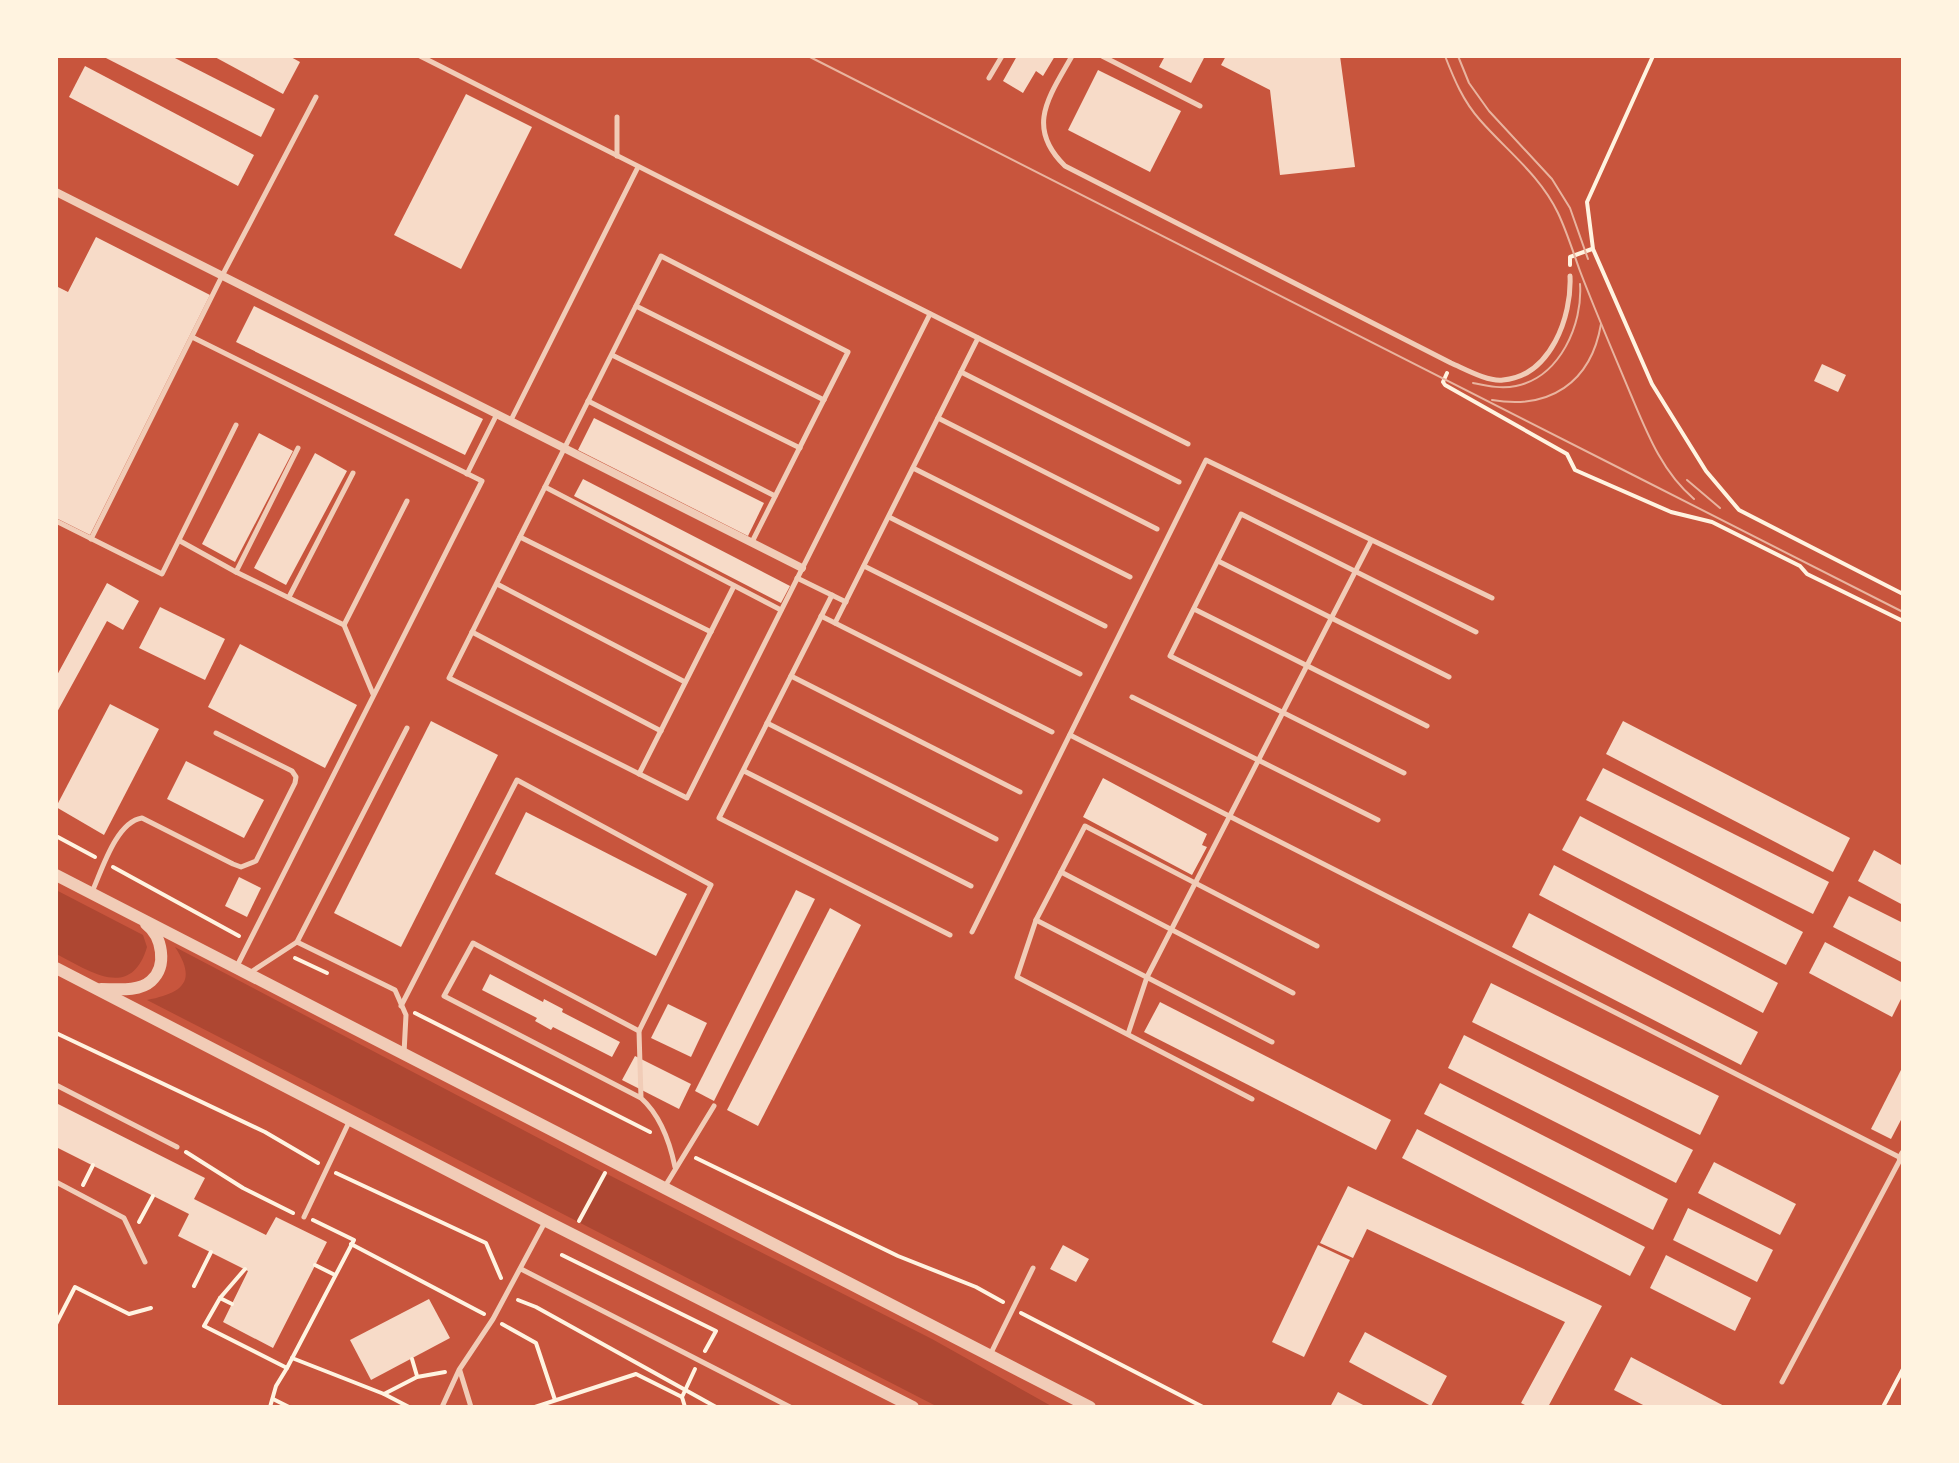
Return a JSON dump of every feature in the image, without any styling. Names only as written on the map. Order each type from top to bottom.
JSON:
[{"type":"street","points":[[56,192],[802,568]]},
{"type":"street","points":[[56,875],[1090,1407]]},
{"type":"street","points":[[98,989],[135,988],[151,982],[159,970],[161,946],[154,930],[129,912]]},
{"type":"street","points":[[56,968],[913,1407]]},
{"type":"lane","points":[[420,56],[1188,444]]},
{"type":"lane","points":[[989,78],[1002,56]]},
{"type":"lane","points":[[1072,56],[1048,100],[1042,130],[1049,150],[1065,166],[1451,363],[1501,381],[1525,374],[1552,347],[1565,323],[1571,296],[1570,276]]},
{"type":"lane","points":[[1102,56],[1200,106]]},
{"type":"lane","points":[[91,539],[222,276],[316,97]]},
{"type":"lane","points":[[617,117],[617,156]]},
{"type":"lane","points":[[511,421],[638,167]]},
{"type":"lane","points":[[751,543],[848,352],[661,256],[449,678],[687,798],[930,314]]},
{"type":"lane","points":[[636,306],[824,400]]},
{"type":"lane","points":[[192,337],[482,481],[236,967]]},
{"type":"lane","points":[[835,623],[978,338]]},
{"type":"lane","points":[[612,355],[800,448]]},
{"type":"lane","points":[[961,372],[1179,482]]},
{"type":"lane","points":[[588,401],[775,496]]},
{"type":"lane","points":[[467,474],[497,414]]},
{"type":"lane","points":[[938,418],[1157,529]]},
{"type":"lane","points":[[56,521],[162,574],[236,425]]},
{"type":"lane","points":[[236,572],[298,448]]},
{"type":"lane","points":[[972,932],[1206,460],[1492,598]]},
{"type":"lane","points":[[913,468],[1130,577]]},
{"type":"lane","points":[[289,597],[353,473]]},
{"type":"lane","points":[[545,487],[781,610]]},
{"type":"lane","points":[[344,625],[407,501]]},
{"type":"lane","points":[[1404,773],[1170,656],[1241,514],[1476,632]]},
{"type":"lane","points":[[889,517],[1105,626]]},
{"type":"lane","points":[[520,537],[711,632]]},
{"type":"lane","points":[[1128,1034],[1147,977],[1371,540]]},
{"type":"lane","points":[[180,541],[344,625],[373,695]]},
{"type":"lane","points":[[1218,561],[1449,677]]},
{"type":"lane","points":[[864,566],[1080,674]]},
{"type":"lane","points":[[797,578],[846,602]]},
{"type":"lane","points":[[497,584],[685,682]]},
{"type":"lane","points":[[639,774],[734,585]]},
{"type":"lane","points":[[832,595],[719,818],[950,935]]},
{"type":"lane","points":[[1194,609],[1427,726]]},
{"type":"lane","points":[[821,616],[1052,732]]},
{"type":"lane","points":[[472,632],[661,731]]},
{"type":"lane","points":[[791,676],[1020,792]]},
{"type":"lane","points":[[1132,697],[1378,820]]},
{"type":"lane","points":[[767,723],[996,839]]},
{"type":"lane","points":[[249,973],[297,942],[407,728]]},
{"type":"lane","points":[[91,893],[123,827],[142,818],[233,864],[241,867],[256,861],[296,777],[292,771],[216,733]]},
{"type":"lane","points":[[1070,735],[1902,1156],[1782,1382]]},
{"type":"lane","points":[[743,771],[971,886]]},
{"type":"lane","points":[[401,1006],[517,780],[711,885],[639,1031],[641,1098]]},
{"type":"lane","points":[[1252,1099],[1017,977],[1036,920],[1085,826],[1317,946]]},
{"type":"lane","points":[[1061,872],[1293,993]]},
{"type":"lane","points":[[1036,920],[1272,1042]]},
{"type":"lane","points":[[297,942],[395,990],[406,1015],[404,1054]]},
{"type":"lane","points":[[639,1031],[473,943],[444,996],[641,1098],[650,1106],[670,1144],[675,1167]]},
{"type":"lane","points":[[56,1085],[177,1147]]},
{"type":"lane","points":[[663,1189],[714,1106]]},
{"type":"lane","points":[[304,1217],[350,1119]]},
{"type":"lane","points":[[56,1182],[124,1218],[145,1262]]},
{"type":"lane","points":[[442,1407],[459,1370],[493,1319],[546,1221]]},
{"type":"lane","points":[[990,1356],[1033,1268]]},
{"type":"lane","points":[[521,1269],[790,1407]]},
{"type":"lane","points":[[459,1370],[471,1407]]},
{"type":"path","points":[[1653,56],[1587,202],[1593,249],[1652,384],[1706,471],[1739,510],[1903,594]]},
{"type":"path","points":[[1570,276],[1570,257],[1593,249]]},
{"type":"path","points":[[1445,385],[1567,454],[1575,470],[1671,512],[1712,522],[1800,566],[1807,574],[1903,621]]},
{"type":"path","points":[[56,836],[249,941]]},
{"type":"path","points":[[280,951],[334,975]]},
{"type":"path","points":[[401,1006],[632,1121],[670,1144]]},
{"type":"path","points":[[56,1033],[265,1132],[328,1169],[486,1243],[512,1297],[536,1307],[716,1407]]},
{"type":"path","points":[[177,1147],[279,1207],[354,1240],[276,1386],[270,1407]]},
{"type":"path","points":[[684,1152],[898,1256],[976,1287],[1203,1407]]},
{"type":"path","points":[[79,1194],[93,1165]]},
{"type":"path","points":[[578,1223],[605,1173]]},
{"type":"path","points":[[132,1235],[153,1196]]},
{"type":"path","points":[[351,1244],[536,1343],[555,1400]]},
{"type":"path","points":[[194,1286],[211,1252]]},
{"type":"path","points":[[562,1255],[716,1331],[684,1391],[685,1407]]},
{"type":"path","points":[[315,1265],[335,1275]]},
{"type":"path","points":[[245,1269],[220,1298],[204,1326],[287,1368]]},
{"type":"path","points":[[56,1324],[75,1287],[129,1314],[151,1308]]},
{"type":"path","points":[[220,1298],[232,1304]]},
{"type":"path","points":[[292,1358],[409,1407]]},
{"type":"path","points":[[412,1359],[417,1377]]},
{"type":"path","points":[[1883,1407],[1903,1369]]},
{"type":"path","points":[[384,1394],[417,1377],[459,1370]]},
{"type":"path","points":[[535,1407],[636,1374],[682,1397]]},
{"type":"path","points":[[273,1399],[289,1407]]},
{"type":"shaded area","points":[[56,890],[143,935],[147,947],[140,964],[131,973],[108,977],[56,954]]},
{"type":"shaded area","points":[[175,947],[605,1173],[932,1339],[1053,1407],[938,1407],[147,1000],[169,994],[183,984],[185,969]]},
{"type":"building","points":[[102,56],[171,56],[275,109],[261,137]]},
{"type":"building","points":[[213,56],[289,56],[300,62],[283,94]]},
{"type":"building","points":[[1017,56],[1055,56],[1043,76],[1036,71],[1023,93],[1003,81]]},
{"type":"building","points":[[1165,56],[1205,56],[1191,83],[1159,67]]},
{"type":"building","points":[[1226,56],[1340,56],[1355,167],[1280,175],[1270,90],[1221,65]]},
{"type":"building","points":[[85,66],[254,155],[238,186],[69,97]]},
{"type":"building","points":[[1098,70],[1181,111],[1150,172],[1068,130]]},
{"type":"building","points":[[466,94],[532,127],[461,269],[394,235]]},
{"type":"building","points":[[96,237],[210,295],[90,535],[56,518],[56,286],[68,292]]},
{"type":"building","points":[[254,306],[483,419],[465,455],[236,342]]},
{"type":"building","points":[[1822,364],[1846,375],[1838,392],[1814,381]]},
{"type":"building","points":[[594,418],[764,503],[748,536],[578,450]]},
{"type":"building","points":[[259,433],[293,451],[235,562],[202,544]]},
{"type":"building","points":[[315,453],[347,471],[286,585],[254,568]]},
{"type":"building","points":[[583,479],[790,586],[781,603],[574,496]]},
{"type":"building","points":[[107,583],[139,601],[123,630],[107,621],[56,714],[56,677]]},
{"type":"building","points":[[160,607],[225,639],[205,680],[139,648]]},
{"type":"building","points":[[240,644],[357,705],[325,768],[208,707]]},
{"type":"building","points":[[110,704],[159,729],[104,835],[56,807]]},
{"type":"building","points":[[431,721],[498,755],[401,947],[334,913]]},
{"type":"building","points":[[1623,721],[1850,838],[1833,872],[1606,754]]},
{"type":"building","points":[[186,761],[264,800],[244,838],[167,799]]},
{"type":"building","points":[[1603,768],[1829,882],[1813,914],[1586,800]]},
{"type":"building","points":[[1103,778],[1207,834],[1202,845],[1207,847],[1192,875],[1083,817]]},
{"type":"building","points":[[526,812],[687,894],[656,956],[495,874]]},
{"type":"building","points":[[1580,816],[1803,932],[1786,965],[1562,850]]},
{"type":"building","points":[[1874,850],[1903,866],[1903,905],[1858,881]]},
{"type":"building","points":[[1554,865],[1778,983],[1763,1013],[1539,895]]},
{"type":"building","points":[[239,877],[261,888],[247,917],[225,906]]},
{"type":"building","points":[[796,890],[815,899],[714,1101],[695,1091]]},
{"type":"building","points":[[1849,896],[1903,923],[1903,963],[1833,927]]},
{"type":"building","points":[[830,908],[861,925],[758,1126],[727,1110]]},
{"type":"building","points":[[1529,913],[1758,1032],[1741,1065],[1512,947]]},
{"type":"building","points":[[1825,942],[1903,983],[1903,995],[1892,1017],[1809,973]]},
{"type":"building","points":[[490,974],[543,1002],[544,999],[563,1009],[562,1012],[620,1042],[612,1057],[553,1027],[551,1030],[535,1021],[537,1018],[482,990]]},
{"type":"building","points":[[1491,983],[1719,1096],[1700,1135],[1472,1022]]},
{"type":"building","points":[[1160,1002],[1391,1120],[1376,1150],[1144,1032]]},
{"type":"building","points":[[668,1004],[707,1023],[691,1057],[651,1038]]},
{"type":"building","points":[[1464,1035],[1693,1150],[1676,1183],[1448,1068]]},
{"type":"building","points":[[635,1056],[691,1084],[679,1109],[622,1080]]},
{"type":"building","points":[[1903,1066],[1903,1116],[1891,1139],[1871,1129]]},
{"type":"building","points":[[1440,1083],[1668,1199],[1653,1230],[1424,1114]]},
{"type":"building","points":[[56,1103],[205,1178],[194,1199],[266,1235],[276,1217],[327,1242],[273,1348],[223,1322],[248,1271],[178,1236],[189,1214],[56,1147]]},
{"type":"building","points":[[1417,1129],[1645,1247],[1630,1276],[1402,1158]]},
{"type":"building","points":[[1714,1162],[1796,1204],[1780,1235],[1698,1193]]},
{"type":"building","points":[[1348,1186],[1602,1306],[1548,1407],[1529,1407],[1521,1403],[1565,1322],[1367,1229],[1353,1258],[1320,1243]]},
{"type":"building","points":[[1688,1208],[1773,1250],[1757,1282],[1673,1240]]},
{"type":"building","points":[[1063,1245],[1089,1259],[1076,1282],[1050,1269]]},
{"type":"building","points":[[1318,1245],[1350,1260],[1304,1357],[1272,1342]]},
{"type":"building","points":[[1666,1255],[1751,1298],[1735,1331],[1650,1288]]},
{"type":"building","points":[[429,1299],[450,1338],[371,1380],[350,1340]]},
{"type":"building","points":[[1365,1332],[1447,1376],[1431,1406],[1349,1362]]},
{"type":"building","points":[[1631,1357],[1726,1407],[1647,1407],[1614,1390]]},
{"type":"building","points":[[1338,1392],[1367,1407],[1330,1407]]},
{"type":"tram line","points":[[808,56],[1903,612]]},
{"type":"tram line","points":[[1445,56],[1474,113],[1533,175],[1551,199],[1650,437],[1673,477],[1694,499]]},
{"type":"tram line","points":[[1458,56],[1469,83],[1489,111],[1552,179],[1570,208],[1588,259]]},
{"type":"tram line","points":[[1473,383],[1510,387],[1532,381],[1545,372],[1566,347],[1573,331],[1580,284]]},
{"type":"tram line","points":[[1492,400],[1532,401],[1564,388],[1588,362],[1601,324]]},
{"type":"tram line","points":[[1687,480],[1720,508]]}]
